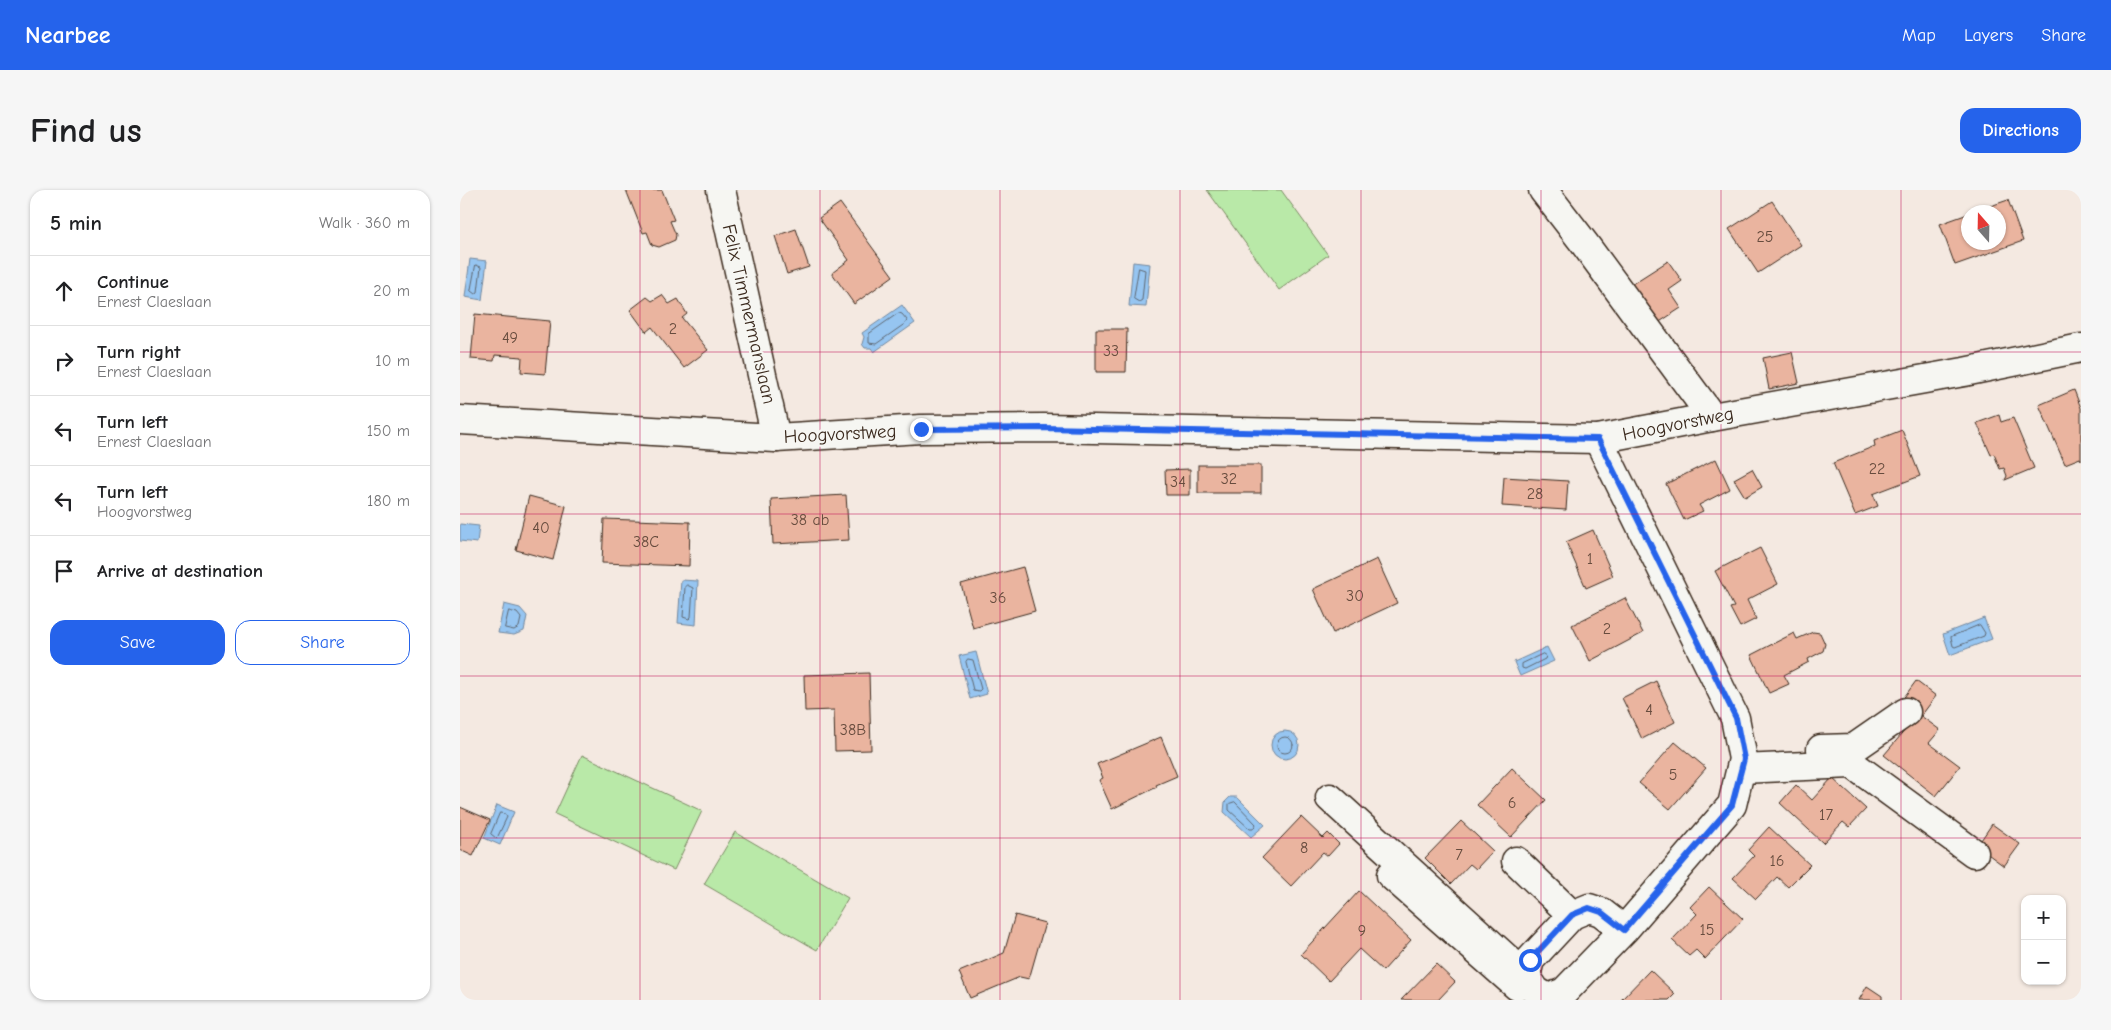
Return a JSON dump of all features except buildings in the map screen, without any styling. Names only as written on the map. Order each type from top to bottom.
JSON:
[{"type":"street","name":"Felix Timmermanslaan","points":[[721,190],[776,438]]},
{"type":"street","points":[[1543,190],[1584,242],[1712,417]]},
{"type":"street","name":"Hoogvorstweg","points":[[460,420],[776,438],[921,429],[1044,428],[1598,439],[1964,372],[2081,348]]},
{"type":"street","points":[[1330,798],[1526,976],[1536,991],[1548,998],[1564,992],[1624,930],[1732,805],[1742,761],[1736,718],[1598,439]]},
{"type":"street","points":[[1742,761],[1854,748],[1906,712]]},
{"type":"street","points":[[1742,761],[1852,764],[1974,853]]},
{"type":"street","points":[[1516,861],[1572,915]]},
{"type":"street","points":[[1391,875],[1517,986],[1526,976],[1530,960],[1572,915],[1589,908],[1601,912],[1624,930]]},
{"type":"green space","points":[[1207,190],[1281,190],[1328,255],[1279,290]]},
{"type":"green space","points":[[582,755],[702,811],[674,870],[555,814]]},
{"type":"green space","points":[[735,832],[848,898],[817,950],[704,884]]},
{"type":"water","points":[[470,259],[487,261],[482,300],[465,297]]},
{"type":"water","points":[[1133,262],[1150,264],[1146,307],[1129,306]]},
{"type":"water","points":[[902,305],[915,323],[874,352],[871,348],[865,348],[862,344],[864,337],[862,333]]},
{"type":"water","points":[[460,524],[479,526],[477,543],[460,541]]},
{"type":"water","points":[[681,580],[698,581],[696,625],[678,623]]},
{"type":"water","points":[[504,604],[520,608],[527,616],[524,631],[514,635],[498,633]]},
{"type":"water","points":[[1984,618],[1992,639],[1950,655],[1943,634]]},
{"type":"water","points":[[1547,647],[1554,661],[1520,676],[1514,662]]},
{"type":"water","points":[[976,652],[987,694],[970,699],[959,656]]},
{"type":"water","points":[[1285,731],[1295,735],[1299,745],[1295,755],[1285,759],[1275,755],[1271,745],[1275,735]]},
{"type":"water","points":[[1230,797],[1237,797],[1265,825],[1251,837],[1224,812],[1225,802]]},
{"type":"water","points":[[497,805],[514,812],[500,845],[484,838]]},
{"type":"route","points":[[921,429],[1044,428],[1598,439],[1736,718],[1744,759],[1732,805],[1624,930],[1601,912],[1589,908],[1572,915],[1530,960]]}]
